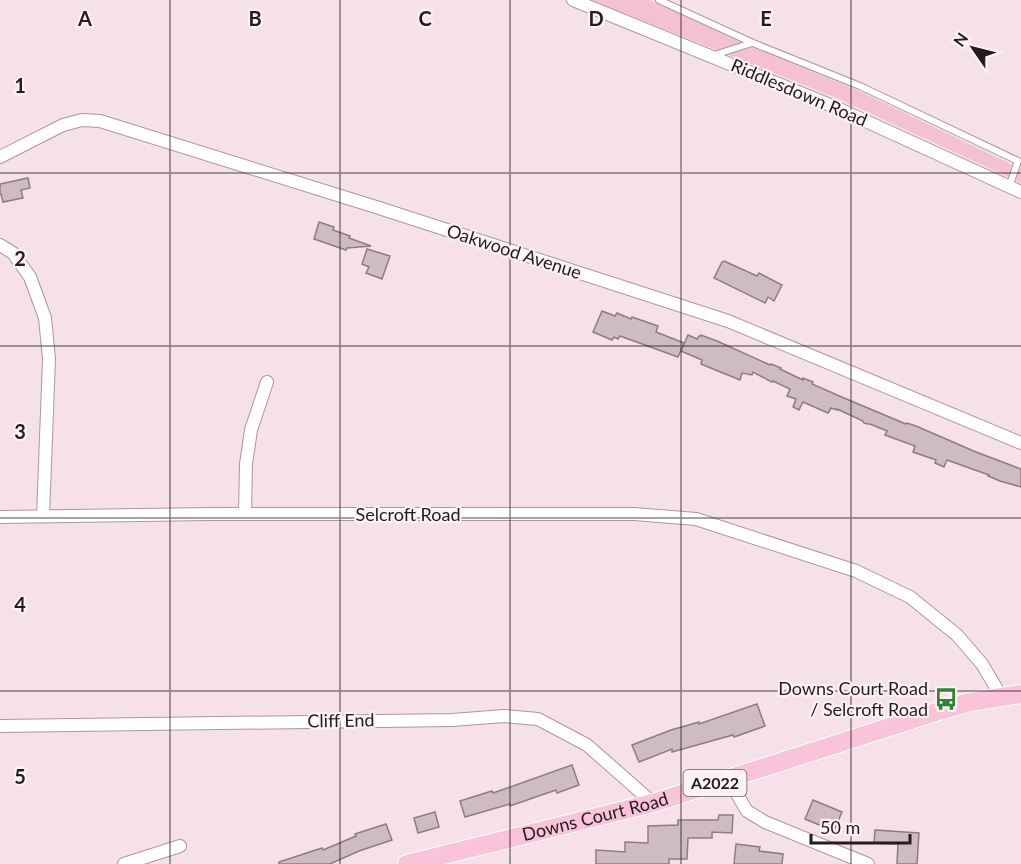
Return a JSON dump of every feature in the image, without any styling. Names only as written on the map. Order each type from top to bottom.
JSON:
[{"type":"main road","name":"Downs Court Road","points":[[407,864],[652,803],[939,711],[970,702],[1021,693]]},
{"type":"street","name":"Riddlesdown Road","points":[[573,0],[835,107],[1021,192]]},
{"type":"street","name":"Oakwood Avenue","points":[[0,157],[63,125],[82,120],[100,121],[376,207],[728,321],[1021,443]]},
{"type":"street","points":[[0,246],[13,253],[30,277],[45,318],[49,359],[43,516]]},
{"type":"street","points":[[245,514],[246,464],[251,430],[267,382]]},
{"type":"street","name":"Selcroft Road","points":[[0,517],[245,514],[634,514],[696,519],[856,571],[910,597],[957,634],[982,664],[1000,696]]},
{"type":"street","name":"Cliff End","points":[[0,726],[452,720],[504,716],[538,718],[587,745],[652,803]]},
{"type":"street","points":[[732,778],[738,796],[747,811],[765,822],[868,864]]},
{"type":"street","points":[[124,864],[180,846]]},
{"type":"lane","points":[[659,0],[753,43],[860,86],[1018,161],[1009,187]]},
{"type":"lane","points":[[711,56],[753,43]]},
{"type":"shaded area","points":[[591,0],[649,0],[746,44],[857,90],[1021,169],[1021,183],[839,99]]},
{"type":"building","points":[[28,178],[30,188],[21,190],[23,198],[3,202],[0,184]]},
{"type":"building","points":[[319,222],[334,227],[333,230],[350,236],[349,238],[371,246],[347,248],[346,250],[314,239]]},
{"type":"building","points":[[367,249],[390,256],[382,279],[366,273],[369,267],[362,264]]},
{"type":"building","points":[[724,261],[757,276],[759,273],[782,285],[774,301],[768,297],[765,303],[714,278]]},
{"type":"building","points":[[602,311],[615,316],[617,313],[631,319],[632,317],[658,326],[656,332],[684,343],[678,357],[620,336],[612,340],[593,332]]},
{"type":"building","points":[[688,335],[697,339],[701,335],[717,341],[781,368],[803,380],[803,378],[813,382],[812,384],[844,398],[1021,469],[1021,487],[947,460],[944,467],[935,463],[936,460],[913,452],[915,446],[885,435],[887,431],[864,423],[837,409],[831,408],[828,413],[803,402],[799,410],[793,407],[796,399],[787,396],[790,389],[753,372],[752,375],[742,373],[740,380],[701,364],[702,360],[681,351]]},
{"type":"building","points":[[757,704],[765,726],[734,737],[733,735],[672,752],[672,749],[639,762],[632,745],[671,730],[699,722],[699,724]]},
{"type":"building","points":[[572,765],[579,785],[465,817],[460,801],[492,791],[493,793]]},
{"type":"building","points":[[813,800],[842,812],[834,831],[805,819]]},
{"type":"building","points":[[435,812],[439,827],[418,833],[414,818]]},
{"type":"building","points":[[719,815],[733,815],[732,833],[712,832],[712,838],[688,838],[687,859],[669,859],[669,864],[596,864],[596,850],[625,852],[625,842],[648,843],[648,826],[678,825],[678,820],[718,820]]},
{"type":"building","points":[[386,824],[392,840],[330,864],[279,864],[279,862],[322,848],[323,850],[356,836],[355,834]]},
{"type":"building","points":[[875,830],[919,833],[917,864],[897,864],[898,844],[874,843]]},
{"type":"building","points":[[736,844],[760,847],[759,851],[783,854],[782,864],[734,864]]},
{"type":"place","name":"Downs Court Road / Selcroft Road","points":[[946,699]]}]
